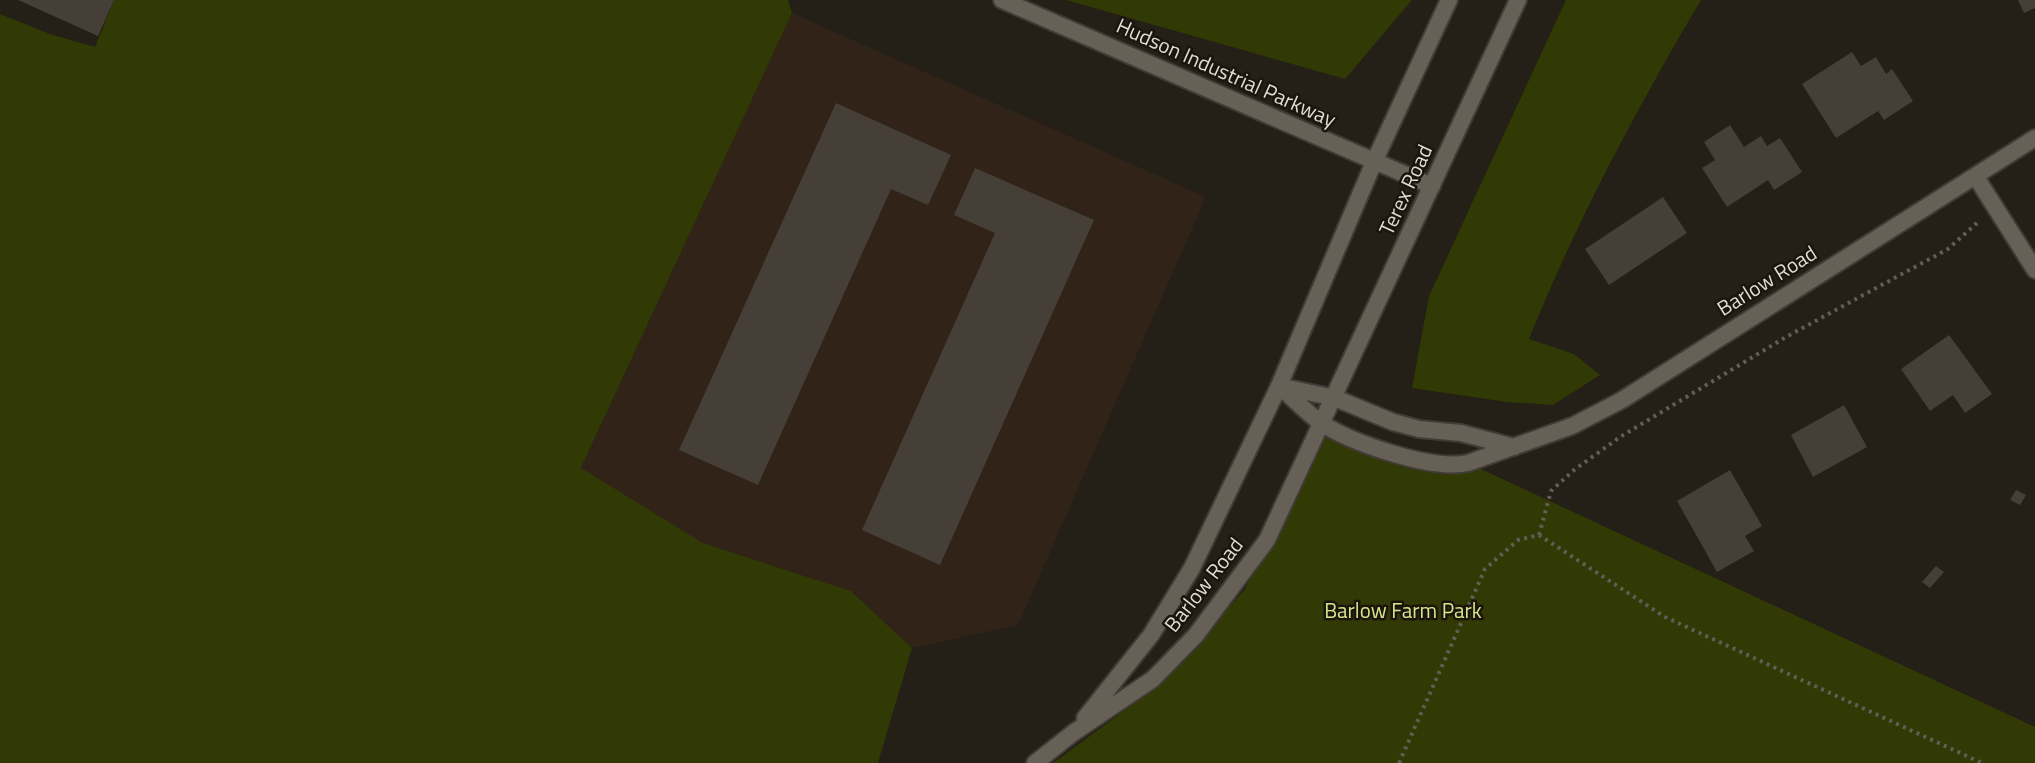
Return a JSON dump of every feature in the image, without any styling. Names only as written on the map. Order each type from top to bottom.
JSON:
[{"type":"street","name":"Hudson Industrial Parkway","points":[[1002,0],[1432,186]]},
{"type":"street","name":"Terex Road","points":[[1279,386],[1374,162],[1449,0]]},
{"type":"street","name":"Terex Road","points":[[1335,398],[1518,0]]},
{"type":"street","name":"Barlow Road","points":[[1073,733],[1151,635],[1192,568],[1279,386],[1322,423],[1409,459],[1452,466],[1514,447],[1572,426],[1622,400],[2035,138]]},
{"type":"street","points":[[1976,177],[2035,270]]},
{"type":"street","points":[[1279,386],[1335,398],[1393,422],[1419,429],[1461,433],[1514,447]]},
{"type":"street","name":"Barlow Road","points":[[1035,763],[1073,733],[1153,679],[1196,635],[1267,540],[1335,398]]},
{"type":"path","points":[[1539,535],[1551,491],[1601,450],[1786,338],[1948,249],[1995,208]]},
{"type":"path","points":[[1399,763],[1485,569],[1518,540],[1539,535],[1665,617],[1982,763]]},
{"type":"shaded area","points":[[792,13],[1206,197],[1018,625],[912,648],[851,591],[703,543],[581,469]]},
{"type":"green space","points":[[114,0],[788,0],[792,13],[581,468],[703,543],[851,591],[912,648],[878,763],[0,763],[0,14],[50,34],[95,47]]},
{"type":"green space","points":[[1066,0],[1412,0],[1345,79]]},
{"type":"green space","points":[[1566,0],[1701,0],[1654,82],[1587,209],[1529,339],[1574,354],[1600,375],[1553,405],[1507,402],[1412,388],[1429,296]]},
{"type":"green space","name":"Barlow Farm Park","points":[[1322,423],[1357,439],[1468,463],[2035,727],[2035,763],[1053,763],[1163,682],[1245,589]]},
{"type":"building","points":[[18,0],[114,0],[98,36]]},
{"type":"building","points":[[2018,0],[2035,0],[2035,8],[2024,13]]},
{"type":"building","points":[[1852,52],[1861,66],[1876,57],[1886,74],[1892,69],[1913,101],[1884,120],[1878,111],[1836,138],[1802,84]]},
{"type":"building","points":[[836,103],[951,155],[928,205],[891,189],[758,485],[679,450]]},
{"type":"building","points":[[1730,125],[1744,147],[1761,136],[1767,146],[1780,138],[1802,172],[1774,190],[1768,180],[1727,207],[1702,168],[1715,160],[1704,142]]},
{"type":"building","points":[[975,168],[1094,220],[940,565],[862,530],[995,233],[954,215]]},
{"type":"building","points":[[1663,197],[1687,233],[1609,285],[1585,249]]},
{"type":"building","points":[[1949,335],[1992,394],[1965,413],[1953,395],[1930,411],[1901,369]]},
{"type":"building","points":[[1844,405],[1867,447],[1813,477],[1791,435]]},
{"type":"building","points":[[1730,470],[1762,526],[1745,536],[1754,551],[1717,572],[1677,501]]},
{"type":"building","points":[[2016,490],[2026,495],[2020,505],[2010,500]]},
{"type":"building","points":[[1936,566],[1944,572],[1930,588],[1922,582]]}]
